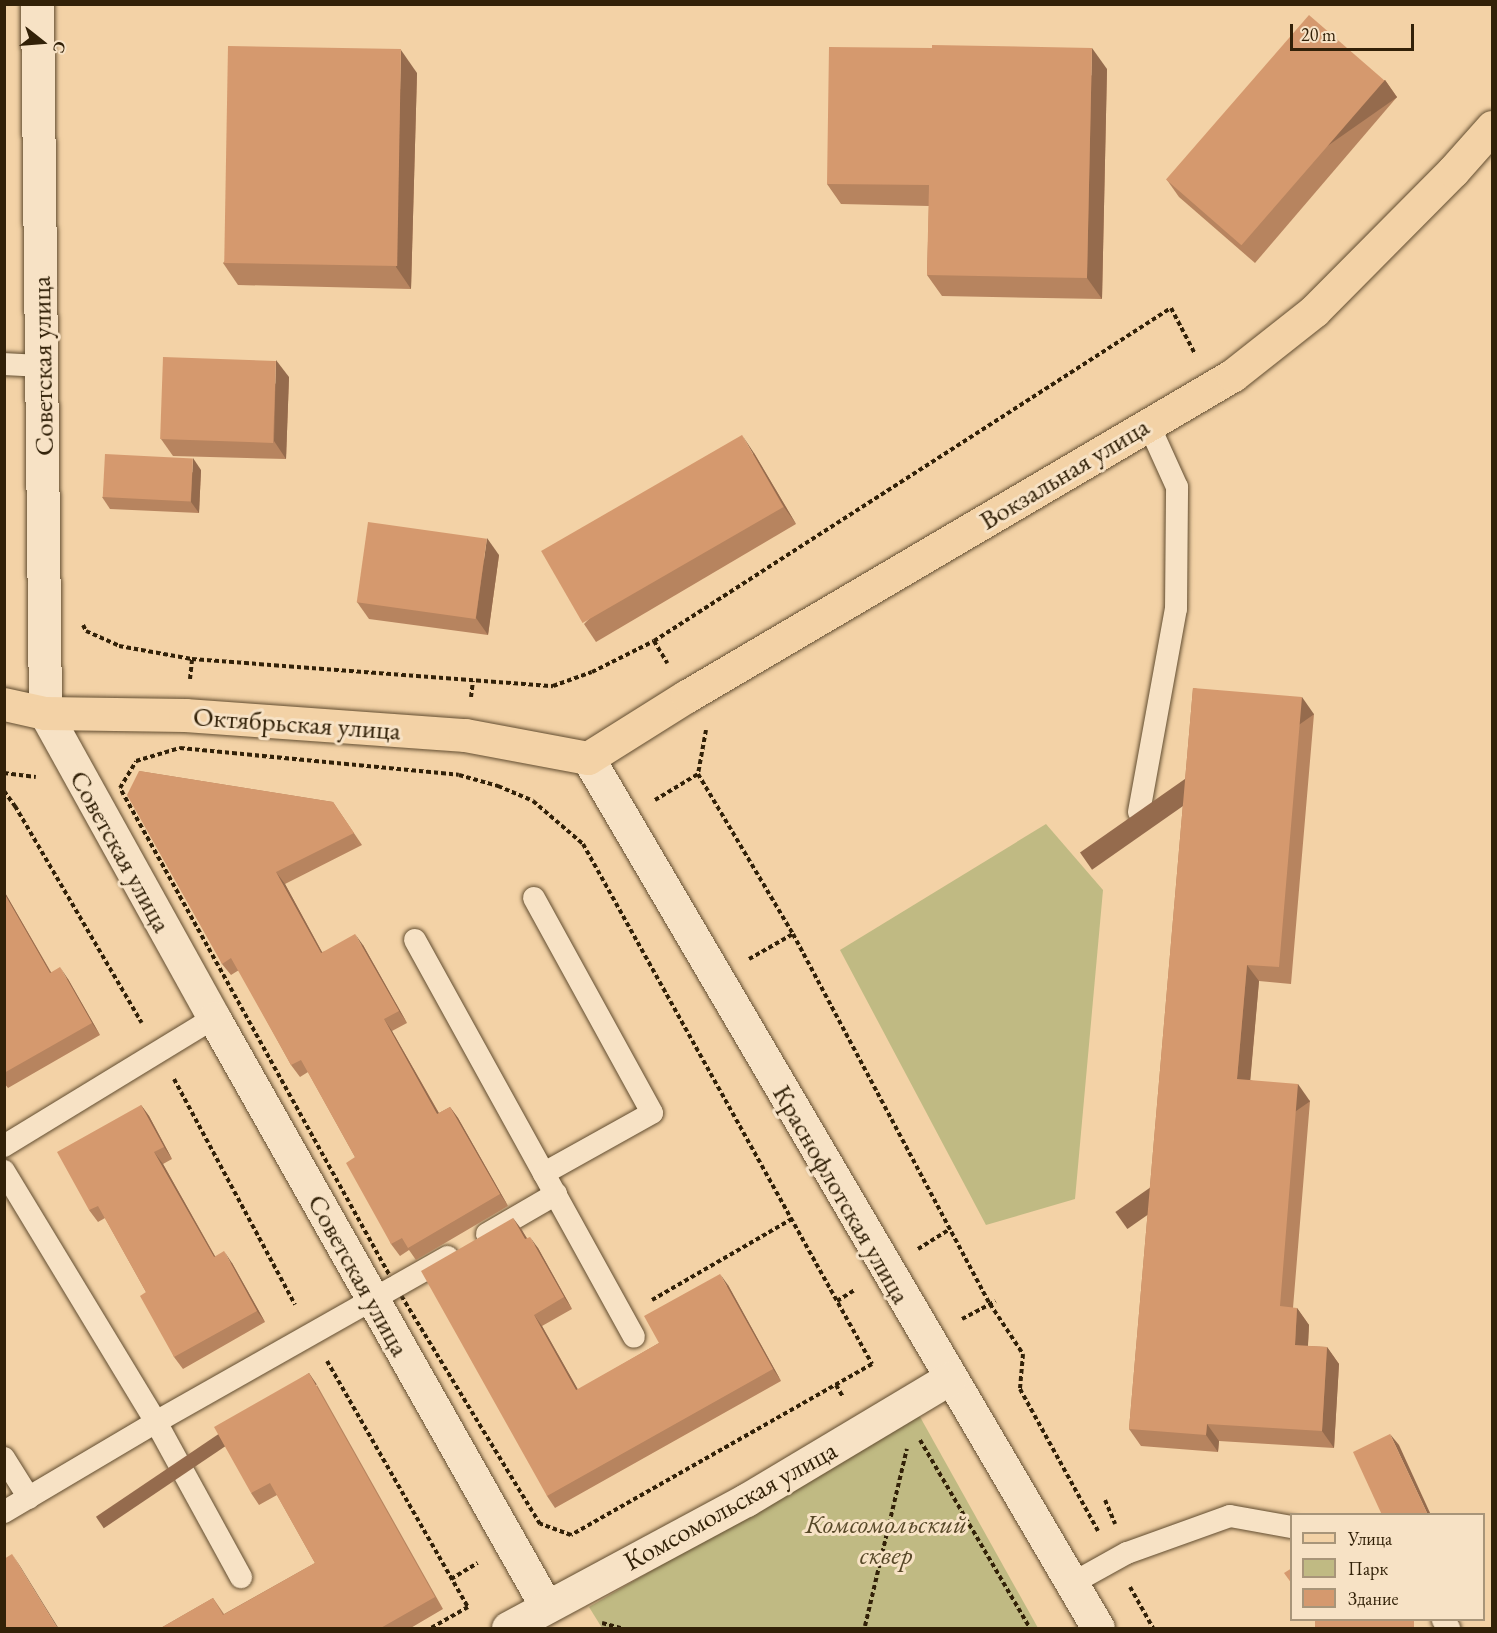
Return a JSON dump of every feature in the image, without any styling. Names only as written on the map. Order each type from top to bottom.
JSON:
[{"type":"main road","name":"Вокзальная улица","points":[[588,758],[687,696],[1233,375],[1314,311],[1453,171],[1492,127]]},
{"type":"main road","name":"Октябрьская улица","points":[[4,704],[45,713],[185,715],[465,735],[588,758]]},
{"type":"street","name":"Советская улица","points":[[37,4],[43,366],[45,713],[214,1018],[546,1606]]},
{"type":"street","name":"Краснофлотская улица","points":[[588,758],[1098,1629]]},
{"type":"street","name":"Комсомольская улица","points":[[508,1629],[546,1606],[747,1500],[950,1378]]},
{"type":"lane","points":[[4,364],[43,366]]},
{"type":"lane","points":[[1139,812],[1176,609],[1177,487],[1148,423]]},
{"type":"lane","points":[[534,898],[652,1113],[544,1173]]},
{"type":"lane","points":[[415,940],[629,1326]]},
{"type":"lane","points":[[4,1146],[214,1018]]},
{"type":"lane","points":[[4,1170],[156,1422],[241,1577]]},
{"type":"lane","points":[[4,1512],[156,1422],[556,1194]]},
{"type":"lane","points":[[4,1458],[29,1498]]},
{"type":"lane","points":[[1071,1584],[1127,1553],[1230,1516],[1290,1527]]},
{"type":"path","points":[[82,622],[86,631],[119,646],[192,659],[554,686],[592,672],[654,641],[1171,308]]},
{"type":"path","points":[[707,726],[698,774],[793,934],[990,1304],[1023,1354],[1020,1389],[1153,1629]]},
{"type":"path","points":[[120,788],[136,761],[180,748]]},
{"type":"path","points":[[459,775],[498,786],[533,801],[583,844],[872,1364],[571,1535],[540,1524]]},
{"type":"path","points":[[4,791],[159,1052],[311,1334],[468,1607],[430,1629]]},
{"type":"path","points":[[717,977],[793,934]]},
{"type":"path","points":[[629,1326],[792,1219]]},
{"type":"path","points":[[918,1436],[1030,1629]]},
{"type":"path","points":[[864,1626],[909,1437]]},
{"type":"green space","points":[[1046,824],[1103,890],[1075,1199],[986,1225],[840,950]]},
{"type":"green space","name":"Комсомольский сквер","points":[[919,1415],[1038,1628],[602,1628],[589,1607]]},
{"type":"building","points":[[1309,15],[1384,81],[1241,245],[1166,180]]},
{"type":"building","points":[[932,45],[1092,48],[1087,278],[927,275],[929,185],[827,184],[829,47],[932,48]]},
{"type":"building","points":[[228,46],[401,49],[397,266],[224,263]]},
{"type":"building","points":[[163,357],[276,361],[273,443],[160,439]]},
{"type":"building","points":[[742,435],[784,507],[583,623],[541,551]]},
{"type":"building","points":[[105,454],[193,459],[191,502],[103,497]]},
{"type":"building","points":[[368,522],[487,539],[476,619],[357,602]]},
{"type":"building","points":[[1193,688],[1302,697],[1279,967],[1247,965],[1237,1079],[1298,1084],[1280,1306],[1297,1308],[1295,1345],[1327,1347],[1322,1431],[1207,1424],[1206,1435],[1129,1429]]},
{"type":"building","points":[[139,771],[333,802],[354,833],[276,872],[321,953],[355,934],[399,1011],[384,1019],[437,1114],[450,1107],[500,1194],[408,1248],[402,1238],[391,1244],[346,1163],[355,1157],[301,1060],[291,1065],[231,958],[222,964],[127,795]]},
{"type":"building","points":[[4,893],[50,973],[60,967],[92,1023],[4,1073]]},
{"type":"building","points":[[141,1105],[164,1147],[154,1152],[214,1257],[224,1251],[257,1311],[174,1357],[140,1296],[146,1292],[98,1206],[89,1210],[57,1152]]},
{"type":"building","points":[[513,1218],[525,1239],[530,1237],[564,1297],[534,1315],[576,1390],[659,1343],[644,1316],[720,1274],[773,1369],[547,1496],[421,1271]]},
{"type":"building","points":[[309,1373],[435,1597],[379,1629],[159,1629],[213,1598],[223,1615],[315,1563],[270,1483],[251,1493],[214,1427]]},
{"type":"building","points":[[1390,1434],[1427,1513],[1381,1513],[1353,1452]]},
{"type":"building","points":[[12,1554],[58,1629],[4,1629],[4,1559]]},
{"type":"building","points":[[1290,1569],[1290,1581],[1284,1573]]},
{"type":"building","points":[[1315,1621],[1414,1621],[1414,1628],[1315,1628]]}]
